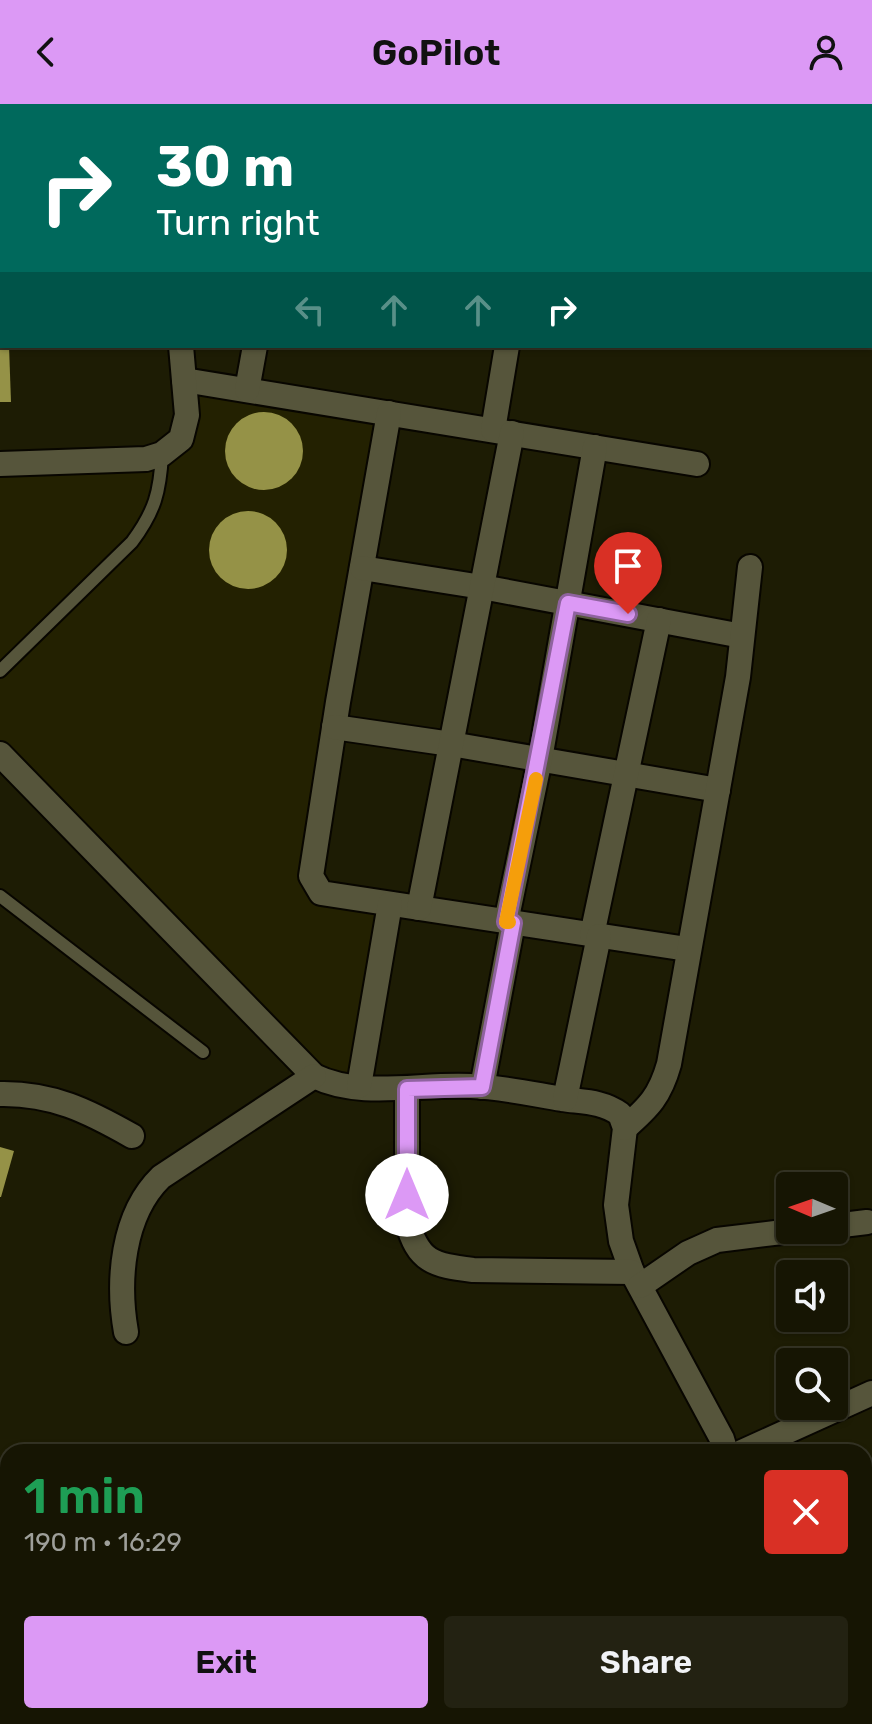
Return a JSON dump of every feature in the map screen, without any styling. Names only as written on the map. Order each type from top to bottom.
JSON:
[{"type":"street","points":[[0,464],[146,459],[162,454],[181,439],[187,415],[181,348]]},
{"type":"street","points":[[247,390],[255,348]]},
{"type":"street","points":[[419,908],[482,587],[503,432],[507,348]]},
{"type":"street","points":[[184,380],[697,464]]},
{"type":"street","points":[[389,413],[311,876],[321,893],[687,949]]},
{"type":"street","points":[[482,1087],[595,447]]},
{"type":"street","points":[[625,1128],[651,1104],[664,1081],[738,677],[750,567]]},
{"type":"street","points":[[362,568],[482,587],[742,636]]},
{"type":"street","points":[[565,1099],[659,620]]},
{"type":"street","points":[[334,727],[718,790]]},
{"type":"street","points":[[0,754],[314,1076],[330,1084],[359,1086],[407,1089],[482,1087],[610,1107],[620,1114],[625,1128],[616,1205],[621,1241],[636,1279],[724,1444]]},
{"type":"street","points":[[359,1086],[390,904]]},
{"type":"street","points":[[126,1332],[121,1305],[122,1275],[130,1232],[147,1191],[161,1177],[314,1076]]},
{"type":"street","points":[[407,1089],[407,1221],[412,1239],[421,1254],[453,1267],[636,1279],[717,1240],[776,1233]]},
{"type":"street","points":[[0,1094],[44,1097],[86,1110],[132,1136]]},
{"type":"street","points":[[848,1224],[867,1222]]},
{"type":"street","points":[[760,1444],[872,1393]]},
{"type":"lane","points":[[0,671],[132,542],[150,519],[161,486],[162,454]]},
{"type":"lane","points":[[0,896],[203,1052]]},
{"type":"shaded area","points":[[189,384],[384,416],[307,875],[382,909],[355,1081],[332,1079],[0,743],[0,469],[166,456]]},
{"type":"building","points":[[0,348],[9,348],[11,402],[0,402]]},
{"type":"building","points":[[264,412],[279,415],[291,424],[300,436],[303,451],[300,466],[291,478],[279,487],[264,490],[249,487],[237,478],[228,466],[225,451],[228,436],[237,424],[249,415]]},
{"type":"building","points":[[248,511],[263,514],[280,528],[287,550],[284,565],[270,582],[248,589],[233,586],[216,572],[209,550],[212,535],[226,518]]},
{"type":"building","points":[[0,1147],[14,1151],[1,1197],[0,1197]]},
{"type":"slow traffic","points":[[509,922],[506,922],[536,779]]},
{"type":"route","points":[[407,1195],[407,1089],[482,1087],[513,923],[506,922],[568,603],[628,614]]}]
